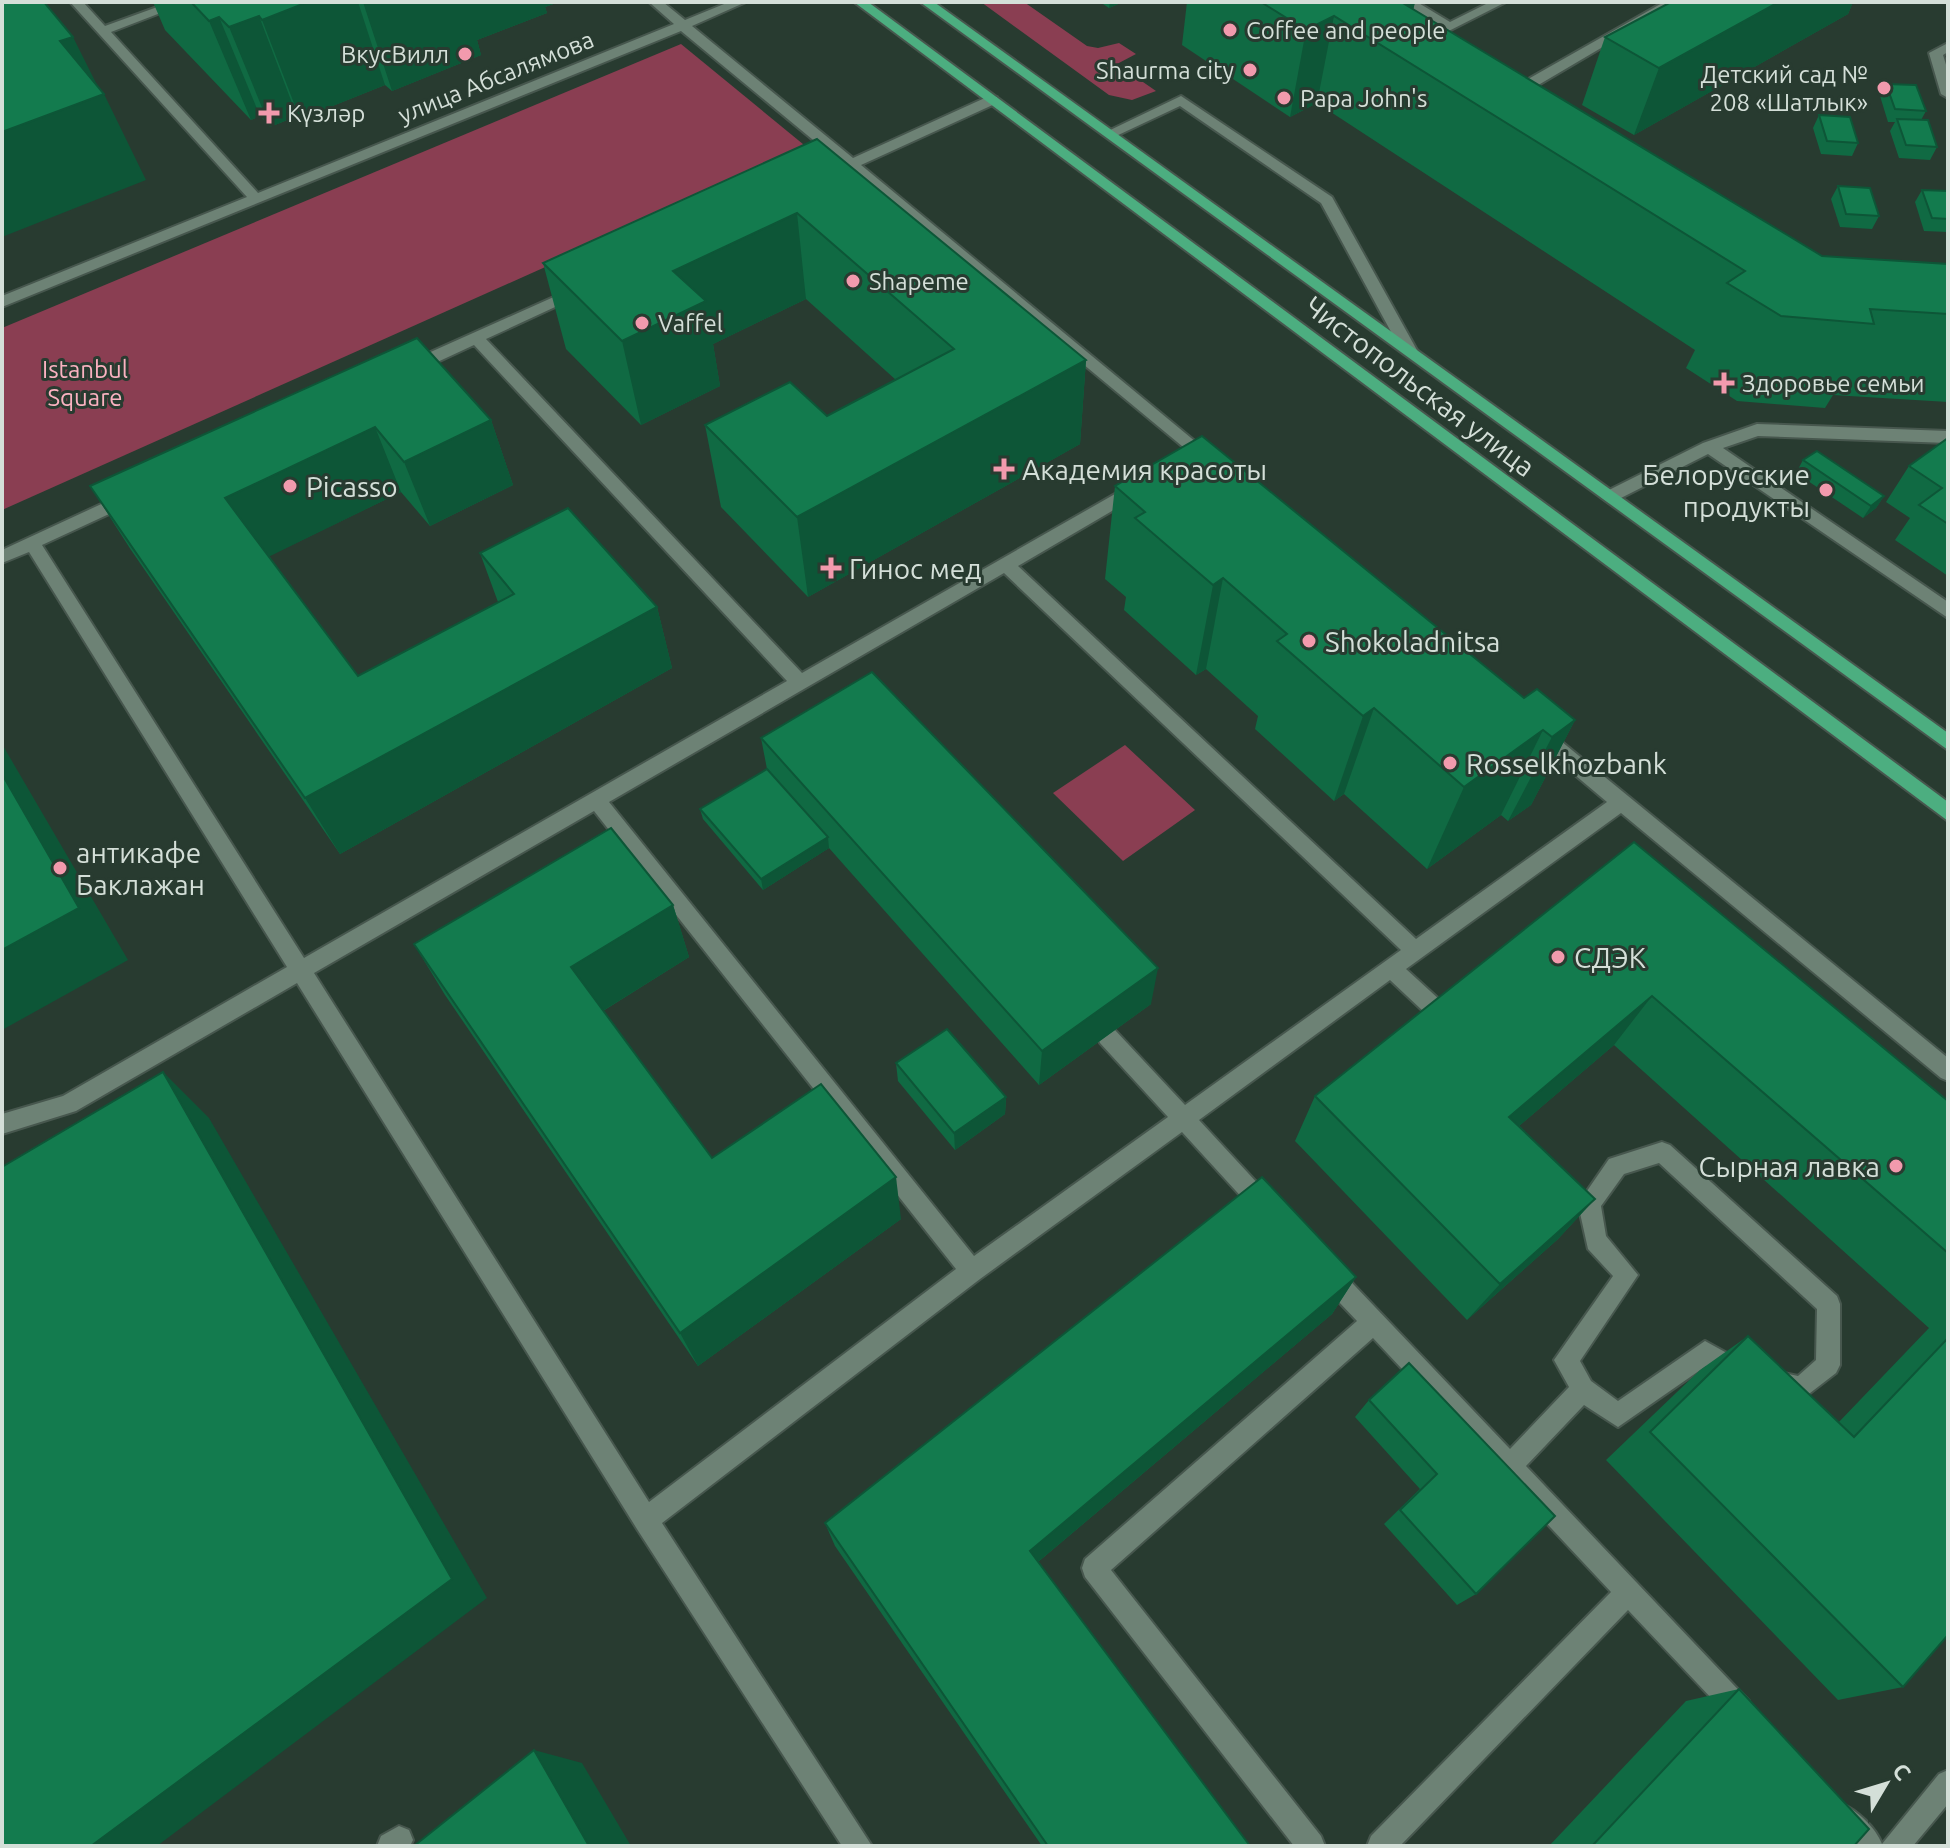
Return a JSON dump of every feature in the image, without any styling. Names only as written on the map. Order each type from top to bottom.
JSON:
[{"type":"main road","name":"Чистопольская улица","points":[[860,2],[1948,813]]},
{"type":"main road","name":"Чистопольская улица","points":[[926,2],[1948,743]]},
{"type":"street","points":[[76,2],[257,200]]},
{"type":"street","points":[[102,31],[183,2]]},
{"type":"street","points":[[655,2],[1206,457],[1178,465]]},
{"type":"street","name":"улица Абсалямова","points":[[2,302],[740,2]]},
{"type":"street","points":[[1408,2],[1450,27]]},
{"type":"street","points":[[1409,47],[1500,2]]},
{"type":"street","points":[[1496,109],[1535,81],[1673,2]]},
{"type":"street","points":[[1948,47],[1936,53],[1948,94]]},
{"type":"street","points":[[824,176],[992,100]]},
{"type":"street","points":[[1109,134],[1181,100],[1327,200],[1410,352]]},
{"type":"street","points":[[390,378],[587,286]]},
{"type":"street","points":[[476,338],[800,683]]},
{"type":"street","points":[[1609,497],[1709,447],[1757,430],[1948,437]]},
{"type":"street","points":[[1709,447],[1948,611]]},
{"type":"street","points":[[2,1124],[68,1104],[1155,479]]},
{"type":"street","points":[[2,557],[147,490]]},
{"type":"street","points":[[32,543],[646,1520],[858,1846]]},
{"type":"street","points":[[1005,564],[1416,951]]},
{"type":"street","points":[[1525,722],[1948,1071]]},
{"type":"street","points":[[596,800],[972,1271]]},
{"type":"street","points":[[646,1520],[972,1271],[1621,802]]},
{"type":"street","points":[[1392,969],[1446,1019]]},
{"type":"street","points":[[1107,1036],[1278,1221]]},
{"type":"street","points":[[1662,1152],[1829,1304],[1828,1365],[1801,1388],[1752,1380],[1705,1353],[1618,1415],[1583,1389],[1566,1360],[1627,1275],[1596,1241],[1589,1204],[1617,1166],[1662,1152]]},
{"type":"street","points":[[1310,1255],[1759,1731]]},
{"type":"street","points":[[1311,1846],[1094,1568],[1373,1322]]},
{"type":"street","points":[[1509,1467],[1583,1389]]},
{"type":"street","points":[[1381,1846],[1627,1593]]},
{"type":"street","points":[[1895,1846],[1948,1783]]},
{"type":"street","points":[[1826,1800],[1870,1846]]},
{"type":"green space","points":[[981,2],[1024,2],[1087,46],[1098,48],[1119,43],[1136,54],[1117,64],[1156,91],[1132,100],[1109,95]]},
{"type":"green space","name":"Istanbul Square","points":[[681,44],[809,149],[2,510],[2,328]]},
{"type":"green space","points":[[1125,745],[1195,810],[1123,861],[1053,793]]},
{"type":"building","points":[[2,2],[44,2],[73,37],[60,41],[104,94],[2,132]]},
{"type":"building","points":[[191,2],[308,2],[262,20],[259,16],[229,27],[219,17],[209,21]]},
{"type":"building","points":[[1261,2],[1401,2],[1822,256],[1948,264],[1948,314],[1870,309],[1874,324],[1781,316],[1727,283],[1745,271],[1334,16],[1306,30]]},
{"type":"building","points":[[1671,2],[1779,2],[1659,68],[1605,37]]},
{"type":"building","points":[[1886,84],[1916,85],[1926,111],[1895,109]]},
{"type":"building","points":[[1819,115],[1850,117],[1858,143],[1827,141]]},
{"type":"building","points":[[1897,119],[1928,120],[1937,147],[1906,145]]},
{"type":"building","points":[[817,139],[1086,360],[797,517],[705,425],[790,382],[827,416],[954,349],[797,213],[673,271],[706,301],[622,341],[543,263]]},
{"type":"building","points":[[1838,186],[1870,188],[1879,216],[1846,214]]},
{"type":"building","points":[[1922,190],[1948,191],[1948,219],[1932,218]]},
{"type":"building","points":[[417,338],[491,420],[404,462],[375,427],[225,498],[358,676],[514,594],[480,553],[568,508],[657,607],[305,798],[90,486]]},
{"type":"building","points":[[1202,436],[1524,698],[1537,689],[1575,720],[1552,737],[1543,730],[1464,787],[1374,708],[1363,716],[1277,641],[1287,634],[1223,578],[1213,585],[1135,518],[1145,512],[1115,486]]},
{"type":"building","points":[[1948,438],[1948,524],[1919,505],[1942,488],[1909,466]]},
{"type":"building","points":[[1817,451],[1884,496],[1871,506],[1803,460]]},
{"type":"building","points":[[872,672],[1158,968],[1042,1051],[761,738]]},
{"type":"building","points":[[767,769],[828,837],[761,879],[700,809]]},
{"type":"building","points":[[2,774],[79,908],[2,950]]},
{"type":"building","points":[[611,828],[673,905],[571,967],[712,1158],[821,1084],[896,1177],[680,1333],[414,944]]},
{"type":"building","points":[[1634,842],[1948,1101],[1948,1253],[1652,996],[1509,1117],[1595,1199],[1500,1284],[1315,1096]]},
{"type":"building","points":[[947,1029],[1006,1097],[954,1133],[896,1063]]},
{"type":"building","points":[[163,1072],[452,1579],[91,1846],[2,1846],[2,1167]]},
{"type":"building","points":[[1262,1177],[1356,1277],[1030,1551],[1250,1846],[1048,1846],[825,1523]]},
{"type":"building","points":[[1748,1336],[1854,1437],[1948,1338],[1948,1635],[1903,1687],[1650,1432]]},
{"type":"building","points":[[1409,1363],[1555,1516],[1476,1594],[1400,1510],[1437,1474],[1369,1400]]},
{"type":"building","points":[[1739,1689],[1869,1829],[1854,1846],[1592,1846]]},
{"type":"building","points":[[534,1750],[589,1846],[414,1846]]},
{"type":"place","name":"Coffee and people","points":[[1230,30]]},
{"type":"place","name":"ВкусВилл","points":[[465,54]]},
{"type":"place","name":"Shaurma city","points":[[1250,70]]},
{"type":"place","name":"Детский сад № 208 «Шатлык»","points":[[1884,88]]},
{"type":"place","name":"Papa John's","points":[[1284,98]]},
{"type":"place","name":"Күзләр","points":[[269,113]]},
{"type":"place","name":"Shapeme","points":[[853,281]]},
{"type":"place","name":"Vaffel","points":[[642,323]]},
{"type":"place","name":"Здоровье семьи","points":[[1724,383]]},
{"type":"place","name":"Академия красоты","points":[[1004,469]]},
{"type":"place","name":"Picasso","points":[[290,486]]},
{"type":"place","name":"Белорусские продукты","points":[[1826,490]]},
{"type":"place","name":"Гинос мед","points":[[831,568]]},
{"type":"place","name":"Shokoladnitsa","points":[[1309,641]]},
{"type":"place","name":"Rosselkhozbank","points":[[1450,763]]},
{"type":"place","name":"антикафе Баклажан","points":[[60,868]]},
{"type":"place","name":"СДЭК","points":[[1558,957]]},
{"type":"place","name":"Сырная лавка","points":[[1896,1166]]}]
